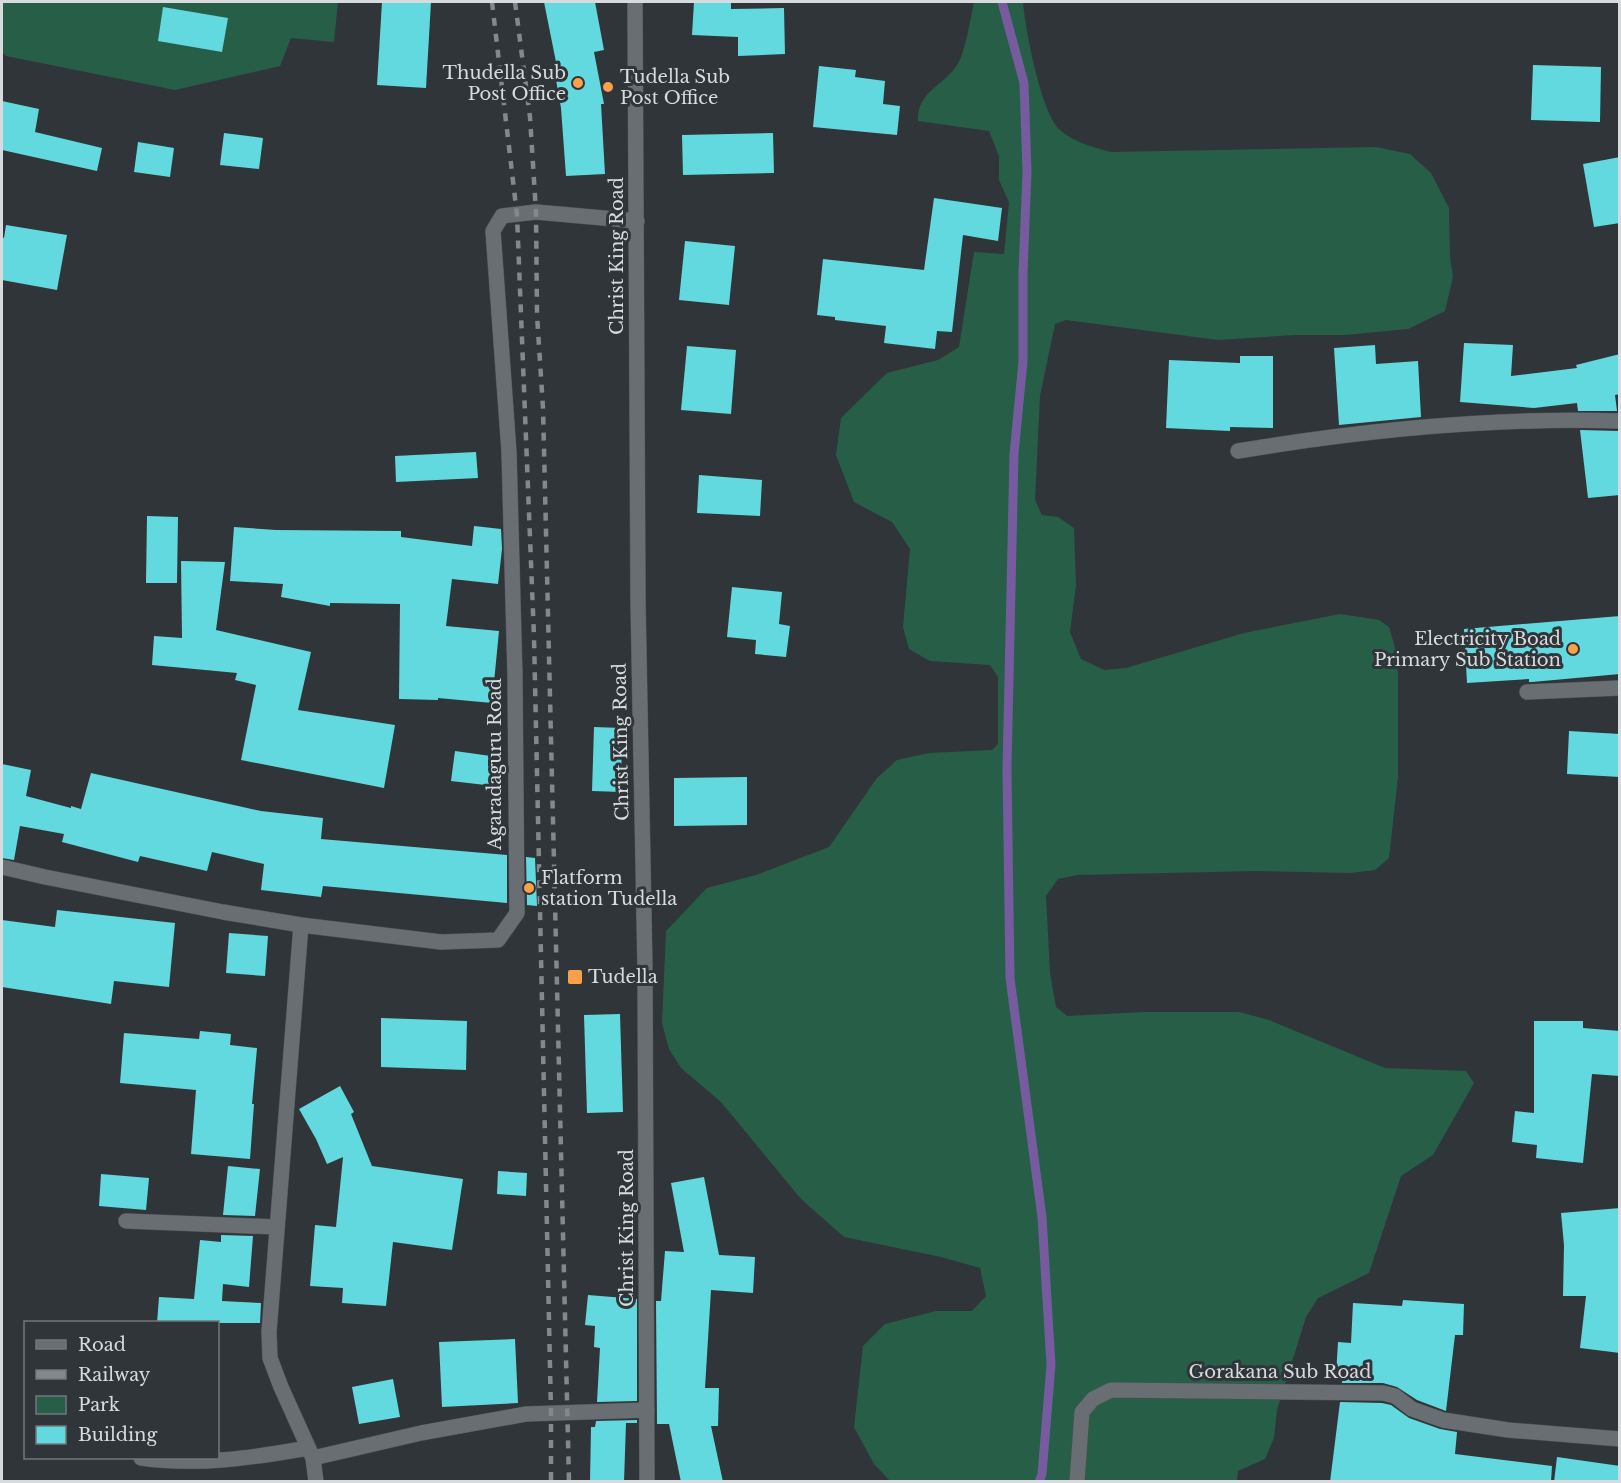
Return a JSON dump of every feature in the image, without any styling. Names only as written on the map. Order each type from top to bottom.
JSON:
[{"type":"street","name":"Christ King Road","points":[[635,2],[638,591],[645,969],[647,1482]]},
{"type":"street","name":"Agaradaguru Road","points":[[2,867],[223,912],[301,925],[441,942],[498,940],[517,913],[515,677],[509,452],[493,231],[502,216],[536,212],[637,221]]},
{"type":"street","points":[[1238,451],[1316,438],[1434,427],[1556,420],[1620,421]]},
{"type":"street","points":[[1527,692],[1620,688]]},
{"type":"street","points":[[301,925],[269,1332],[270,1358],[311,1453],[316,1482]]},
{"type":"street","points":[[126,1221],[277,1227]]},
{"type":"street","name":"Gorakana Sub Road","points":[[1077,1482],[1082,1412],[1093,1399],[1111,1390],[1383,1393],[1395,1396],[1412,1409],[1443,1420],[1508,1430],[1620,1439]]},
{"type":"street","points":[[148,1459],[167,1462],[237,1460],[311,1453],[526,1414],[647,1410]]},
{"type":"green space","points":[[2,2],[338,2],[334,42],[291,38],[280,66],[175,90],[6,56],[2,52]]},
{"type":"green space","points":[[974,2],[1023,2],[1027,31],[1046,106],[1060,130],[1078,141],[1111,152],[1376,147],[1410,154],[1431,173],[1449,208],[1450,257],[1453,277],[1445,311],[1408,329],[1345,335],[1294,335],[1218,340],[1066,320],[1055,324],[1040,396],[1035,500],[1042,515],[1058,517],[1074,528],[1076,585],[1070,632],[1081,659],[1104,670],[1126,668],[1244,633],[1340,614],[1379,620],[1389,627],[1396,651],[1398,777],[1389,858],[1375,870],[1350,873],[1255,871],[1078,875],[1058,879],[1046,896],[1050,973],[1056,1007],[1067,1016],[1143,1012],[1239,1012],[1269,1020],[1385,1068],[1466,1071],[1474,1083],[1433,1155],[1401,1176],[1369,1273],[1318,1298],[1306,1317],[1277,1410],[1274,1438],[1265,1459],[1238,1471],[1237,1481],[890,1481],[874,1464],[854,1427],[863,1346],[885,1324],[936,1311],[972,1311],[986,1296],[980,1268],[941,1257],[844,1237],[801,1199],[721,1102],[681,1068],[669,1049],[662,1023],[666,931],[707,888],[756,875],[829,847],[877,778],[897,760],[929,753],[992,750],[998,744],[998,677],[990,665],[930,661],[909,649],[903,627],[910,549],[892,522],[854,502],[836,455],[841,418],[887,373],[938,360],[959,347],[974,252],[1004,254],[1009,202],[999,180],[999,156],[989,131],[918,121],[919,111],[926,96],[952,72],[960,60]]},
{"type":"building","points":[[382,2],[431,2],[426,88],[377,85]]},
{"type":"building","points":[[544,2],[595,2],[604,50],[594,52],[604,104],[601,104],[605,174],[566,176],[561,108],[553,63],[556,62]]},
{"type":"building","points":[[694,2],[731,2],[731,9],[784,8],[785,54],[738,56],[738,37],[692,35]]},
{"type":"building","points":[[163,7],[228,18],[222,52],[158,41]]},
{"type":"building","points":[[1533,65],[1601,67],[1600,122],[1531,120]]},
{"type":"building","points":[[819,66],[856,70],[855,77],[885,81],[883,104],[900,106],[897,135],[813,127]]},
{"type":"building","points":[[2,101],[39,109],[35,132],[102,148],[97,171],[2,150]]},
{"type":"building","points":[[224,133],[263,138],[259,169],[220,165]]},
{"type":"building","points":[[773,133],[774,173],[683,175],[682,135]]},
{"type":"building","points":[[138,142],[174,148],[170,177],[134,172]]},
{"type":"building","points":[[1620,157],[1620,223],[1594,227],[1583,164]]},
{"type":"building","points":[[934,198],[1002,208],[998,241],[963,235],[952,332],[937,331],[935,349],[884,343],[886,326],[835,320],[835,317],[817,315],[823,259],[924,270]]},
{"type":"building","points":[[6,225],[67,235],[57,290],[2,280],[2,237],[4,238]]},
{"type":"building","points":[[685,241],[735,246],[729,305],[679,300]]},
{"type":"building","points":[[1464,343],[1513,345],[1511,376],[1577,368],[1576,365],[1620,354],[1620,394],[1615,395],[1617,411],[1578,411],[1577,403],[1534,408],[1460,402]]},
{"type":"building","points":[[1375,345],[1376,364],[1418,361],[1421,417],[1339,425],[1334,348]]},
{"type":"building","points":[[687,346],[736,350],[731,414],[681,410]]},
{"type":"building","points":[[1240,356],[1273,356],[1273,428],[1230,427],[1230,431],[1166,428],[1169,360],[1240,363]]},
{"type":"building","points":[[1580,430],[1619,431],[1620,495],[1588,498]]},
{"type":"building","points":[[476,452],[478,478],[396,482],[395,456]]},
{"type":"building","points":[[699,475],[762,480],[760,516],[697,513]]},
{"type":"building","points":[[147,516],[178,517],[177,583],[146,583]]},
{"type":"building","points":[[474,526],[501,529],[502,549],[498,584],[452,579],[446,626],[499,631],[492,703],[438,698],[438,700],[399,699],[400,604],[330,603],[330,606],[281,597],[283,584],[230,581],[234,527],[276,530],[401,531],[401,537],[472,546]]},
{"type":"building","points":[[181,561],[225,562],[216,630],[311,652],[298,710],[395,725],[384,788],[241,760],[256,685],[235,680],[237,673],[152,665],[154,636],[182,638]]},
{"type":"building","points":[[732,587],[782,592],[779,624],[790,626],[786,657],[755,654],[756,640],[727,637]]},
{"type":"building","name":"Electricity Boad Primary Sub Station","points":[[1620,616],[1620,674],[1532,682],[1529,682],[1529,679],[1467,683],[1464,629]]},
{"type":"building","points":[[594,727],[622,728],[621,792],[592,791]]},
{"type":"building","points":[[1569,731],[1620,734],[1620,777],[1567,774]]},
{"type":"building","points":[[455,751],[498,757],[494,786],[451,781]]},
{"type":"building","points":[[2,764],[31,770],[26,796],[71,808],[71,806],[81,809],[91,773],[261,811],[323,818],[321,839],[507,855],[507,903],[323,886],[321,897],[261,890],[264,864],[212,852],[207,871],[140,856],[138,862],[62,842],[64,834],[20,826],[14,860],[2,858]]},
{"type":"building","points":[[747,777],[747,825],[674,826],[674,778]]},
{"type":"building","points":[[526,857],[535,858],[537,906],[527,905]]},
{"type":"building","points":[[57,910],[175,923],[169,987],[114,981],[111,1004],[2,987],[2,920],[55,927]]},
{"type":"building","points":[[229,933],[268,936],[265,976],[226,973]]},
{"type":"building","points":[[620,1014],[623,1112],[587,1113],[584,1015]]},
{"type":"building","points":[[381,1018],[467,1021],[466,1070],[381,1067]]},
{"type":"building","points":[[1534,1021],[1583,1021],[1583,1028],[1620,1031],[1620,1076],[1592,1074],[1583,1163],[1536,1158],[1537,1145],[1512,1142],[1515,1111],[1534,1113]]},
{"type":"building","points":[[200,1031],[231,1034],[230,1045],[257,1048],[250,1159],[191,1154],[196,1090],[120,1083],[124,1033],[199,1039]]},
{"type":"building","points":[[340,1086],[354,1112],[351,1114],[372,1166],[463,1179],[452,1250],[393,1242],[386,1306],[342,1303],[343,1288],[310,1286],[315,1225],[336,1227],[343,1157],[327,1164],[299,1109]]},
{"type":"building","points":[[228,1166],[260,1169],[255,1216],[223,1215]]},
{"type":"building","points":[[498,1171],[527,1173],[526,1196],[497,1194]]},
{"type":"building","points":[[101,1174],[149,1178],[146,1210],[99,1206]]},
{"type":"building","points":[[704,1177],[719,1255],[755,1257],[753,1293],[711,1290],[705,1388],[719,1388],[718,1426],[711,1426],[723,1482],[681,1482],[669,1424],[657,1424],[656,1301],[661,1301],[665,1251],[684,1252],[671,1183]]},
{"type":"building","points":[[1620,1208],[1620,1353],[1580,1348],[1586,1296],[1563,1296],[1564,1245],[1561,1213]]},
{"type":"building","points":[[221,1235],[253,1236],[249,1287],[223,1284],[222,1301],[261,1303],[260,1323],[157,1321],[159,1297],[194,1299],[200,1240],[221,1242]]},
{"type":"building","points":[[588,1295],[637,1299],[637,1401],[597,1402],[600,1348],[594,1347],[595,1326],[585,1325]]},
{"type":"building","points":[[1403,1300],[1464,1304],[1463,1335],[1455,1335],[1446,1411],[1417,1400],[1397,1387],[1383,1383],[1342,1383],[1343,1375],[1336,1375],[1338,1342],[1351,1343],[1353,1303],[1402,1306]]},
{"type":"building","points":[[515,1339],[518,1403],[442,1407],[439,1342]]},
{"type":"building","points":[[393,1379],[400,1417],[359,1424],[352,1387]]},
{"type":"building","points":[[1340,1402],[1391,1405],[1409,1418],[1440,1429],[1457,1432],[1455,1454],[1552,1466],[1551,1482],[1330,1482]]},
{"type":"building","points":[[637,1420],[637,1423],[626,1423],[624,1482],[590,1482],[591,1427],[595,1427],[596,1421]]},
{"type":"building","points":[[1557,1457],[1620,1466],[1620,1482],[1554,1482]]},
{"type":"waterway","points":[[1002,2],[1024,83],[1027,172],[1023,273],[1023,361],[1014,454],[1007,769],[1010,978],[1042,1217],[1051,1365],[1042,1474],[1039,1482]]},
{"type":"railway","points":[[492,2],[517,215],[534,637],[551,1482]]},
{"type":"railway","points":[[515,2],[530,117],[536,212],[537,315],[543,408],[569,1482]]},
{"type":"place","name":"Thudella Sub Post Office","points":[[578,83]]},
{"type":"place","name":"Tudella Sub Post Office","points":[[608,87]]},
{"type":"place","name":"Electricity Boad Primary Sub Station","points":[[1573,649]]},
{"type":"place","name":"Flatform station Tudella","points":[[529,888]]},
{"type":"place","name":"Tudella","points":[[575,977]]}]
